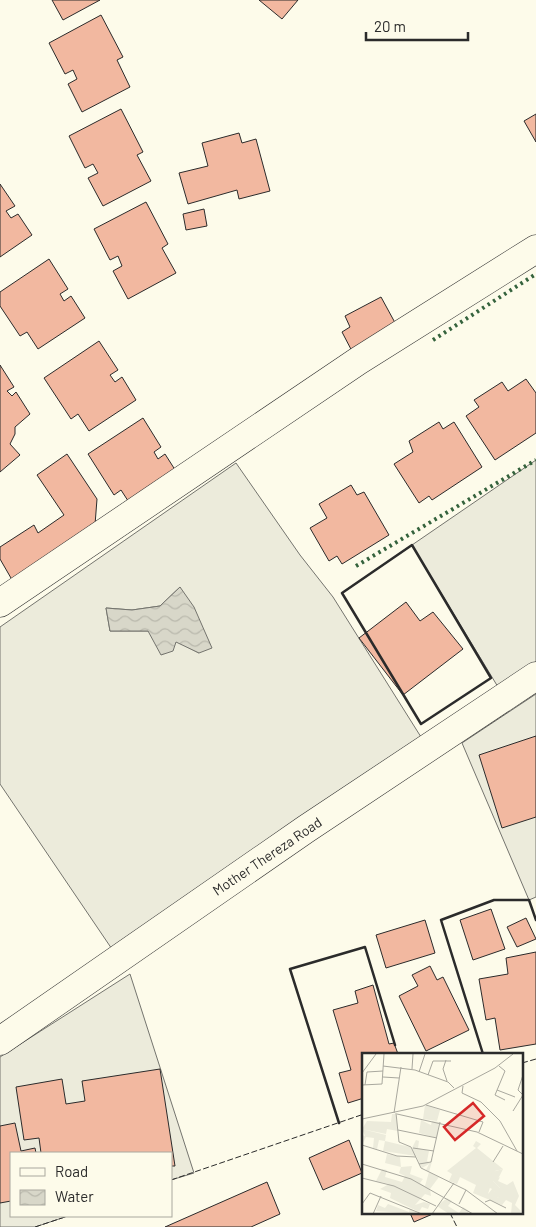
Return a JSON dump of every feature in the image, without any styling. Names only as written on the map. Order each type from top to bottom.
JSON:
[{"type":"street","points":[[0,603],[358,361],[536,249]]},
{"type":"street","name":"Mother Thereza Road","points":[[0,1041],[306,829],[536,676]]},
{"type":"shaded area","points":[[536,460],[536,662],[498,687],[412,545]]},
{"type":"shaded area","points":[[236,463],[300,555],[333,597],[421,737],[116,955],[0,784],[0,627]],"holes":[[[180,587],[199,653],[176,641],[148,631],[110,631],[106,608],[132,610],[160,606]]]},
{"type":"shaded area","points":[[536,694],[536,897],[529,900],[462,743]]},
{"type":"shaded area","points":[[130,974],[194,1173],[172,1180],[172,1152],[10,1152],[10,1217],[65,1217],[35,1227],[0,1227],[0,1057]]},
{"type":"water","points":[[180,587],[194,607],[212,648],[199,653],[176,642],[173,651],[161,655],[148,631],[110,631],[106,608],[132,610],[160,606]]},
{"type":"building","points":[[52,0],[100,0],[63,20]]},
{"type":"building","points":[[259,0],[298,0],[282,19]]},
{"type":"building","points":[[101,15],[123,57],[117,60],[130,87],[82,112],[68,84],[77,79],[73,70],[65,74],[49,43]]},
{"type":"building","points":[[121,109],[143,152],[137,155],[151,181],[103,206],[88,178],[98,173],[93,164],[85,168],[69,136]]},
{"type":"building","points":[[536,114],[536,142],[524,121]]},
{"type":"building","points":[[239,133],[242,143],[256,139],[270,191],[239,199],[237,190],[188,204],[179,173],[208,166],[202,143]]},
{"type":"building","points":[[0,184],[15,206],[6,211],[11,218],[18,214],[32,235],[0,257]]},
{"type":"building","points":[[146,202],[168,244],[162,248],[176,273],[128,299],[113,271],[122,266],[118,256],[110,260],[94,229]]},
{"type":"building","points":[[204,209],[207,226],[186,230],[183,214]]},
{"type":"building","points":[[49,259],[68,289],[60,294],[64,301],[71,296],[85,318],[38,349],[27,332],[20,336],[0,306],[0,292]]},
{"type":"building","points":[[381,297],[399,330],[354,355],[342,332],[350,327],[345,316]]},
{"type":"building","points":[[99,341],[118,370],[110,375],[115,382],[122,377],[136,400],[89,431],[78,414],[71,419],[44,378]]},
{"type":"building","points":[[0,365],[14,387],[7,391],[12,396],[16,392],[30,414],[15,427],[15,434],[10,444],[20,455],[0,472]]},
{"type":"building","points":[[526,379],[536,393],[536,433],[495,460],[466,416],[479,407],[474,400],[502,382],[508,391]]},
{"type":"building","points":[[143,418],[161,447],[154,452],[158,459],[165,454],[179,476],[132,507],[121,490],[114,495],[88,454]]},
{"type":"building","points":[[439,422],[443,429],[454,422],[482,467],[432,500],[429,496],[419,503],[394,464],[413,452],[409,441]]},
{"type":"building","points":[[67,454],[97,499],[95,525],[15,585],[0,559],[0,547],[34,525],[38,533],[64,515],[37,475]]},
{"type":"building","points":[[351,485],[357,495],[364,492],[389,535],[342,564],[337,556],[329,561],[310,528],[327,518],[319,504]]},
{"type":"building","points":[[406,602],[420,621],[433,612],[463,649],[403,695],[359,638]]},
{"type":"building","points":[[536,736],[536,817],[502,828],[479,755]]},
{"type":"building","points":[[491,909],[505,949],[473,960],[460,920]]},
{"type":"building","points":[[526,918],[536,939],[517,947],[507,927]]},
{"type":"building","points":[[425,920],[435,953],[386,968],[376,935]]},
{"type":"building","points":[[536,952],[536,1044],[500,1050],[495,1018],[486,1020],[479,979],[508,974],[506,958]]},
{"type":"building","points":[[430,966],[437,980],[443,977],[469,1030],[426,1051],[399,996],[418,986],[412,975]]},
{"type":"building","points":[[373,985],[389,1044],[394,1043],[398,1053],[362,1053],[362,1099],[348,1103],[339,1073],[351,1070],[333,1010],[358,1003],[355,991]]},
{"type":"building","points":[[160,1069],[175,1166],[172,1166],[172,1152],[41,1152],[39,1138],[24,1140],[16,1087],[62,1079],[66,1104],[85,1101],[82,1081]]},
{"type":"building","points":[[15,1123],[21,1151],[35,1148],[36,1152],[10,1152],[10,1201],[0,1203],[0,1126]]},
{"type":"building","points":[[349,1140],[362,1173],[323,1190],[309,1158]]},
{"type":"building","points":[[267,1182],[280,1214],[251,1227],[165,1227]]},
{"type":"building","points":[[410,1214],[433,1214],[414,1222]]},
{"type":"hedge","points":[[433,340],[536,274]]},
{"type":"hedge","points":[[356,566],[536,460]]},
{"type":"fence","points":[[524,1062],[536,1059]]},
{"type":"fence","points":[[172,1180],[362,1115]]},
{"type":"fence","points":[[450,1214],[457,1227]]},
{"type":"fence","points":[[35,1227],[65,1217]]},
{"type":"wall","points":[[412,545],[491,678],[421,724],[342,593],[412,545]]},
{"type":"wall","points":[[483,1053],[441,920],[494,900],[529,900],[536,920]]},
{"type":"wall","points":[[339,1123],[290,969],[365,947],[395,1045]]}]
